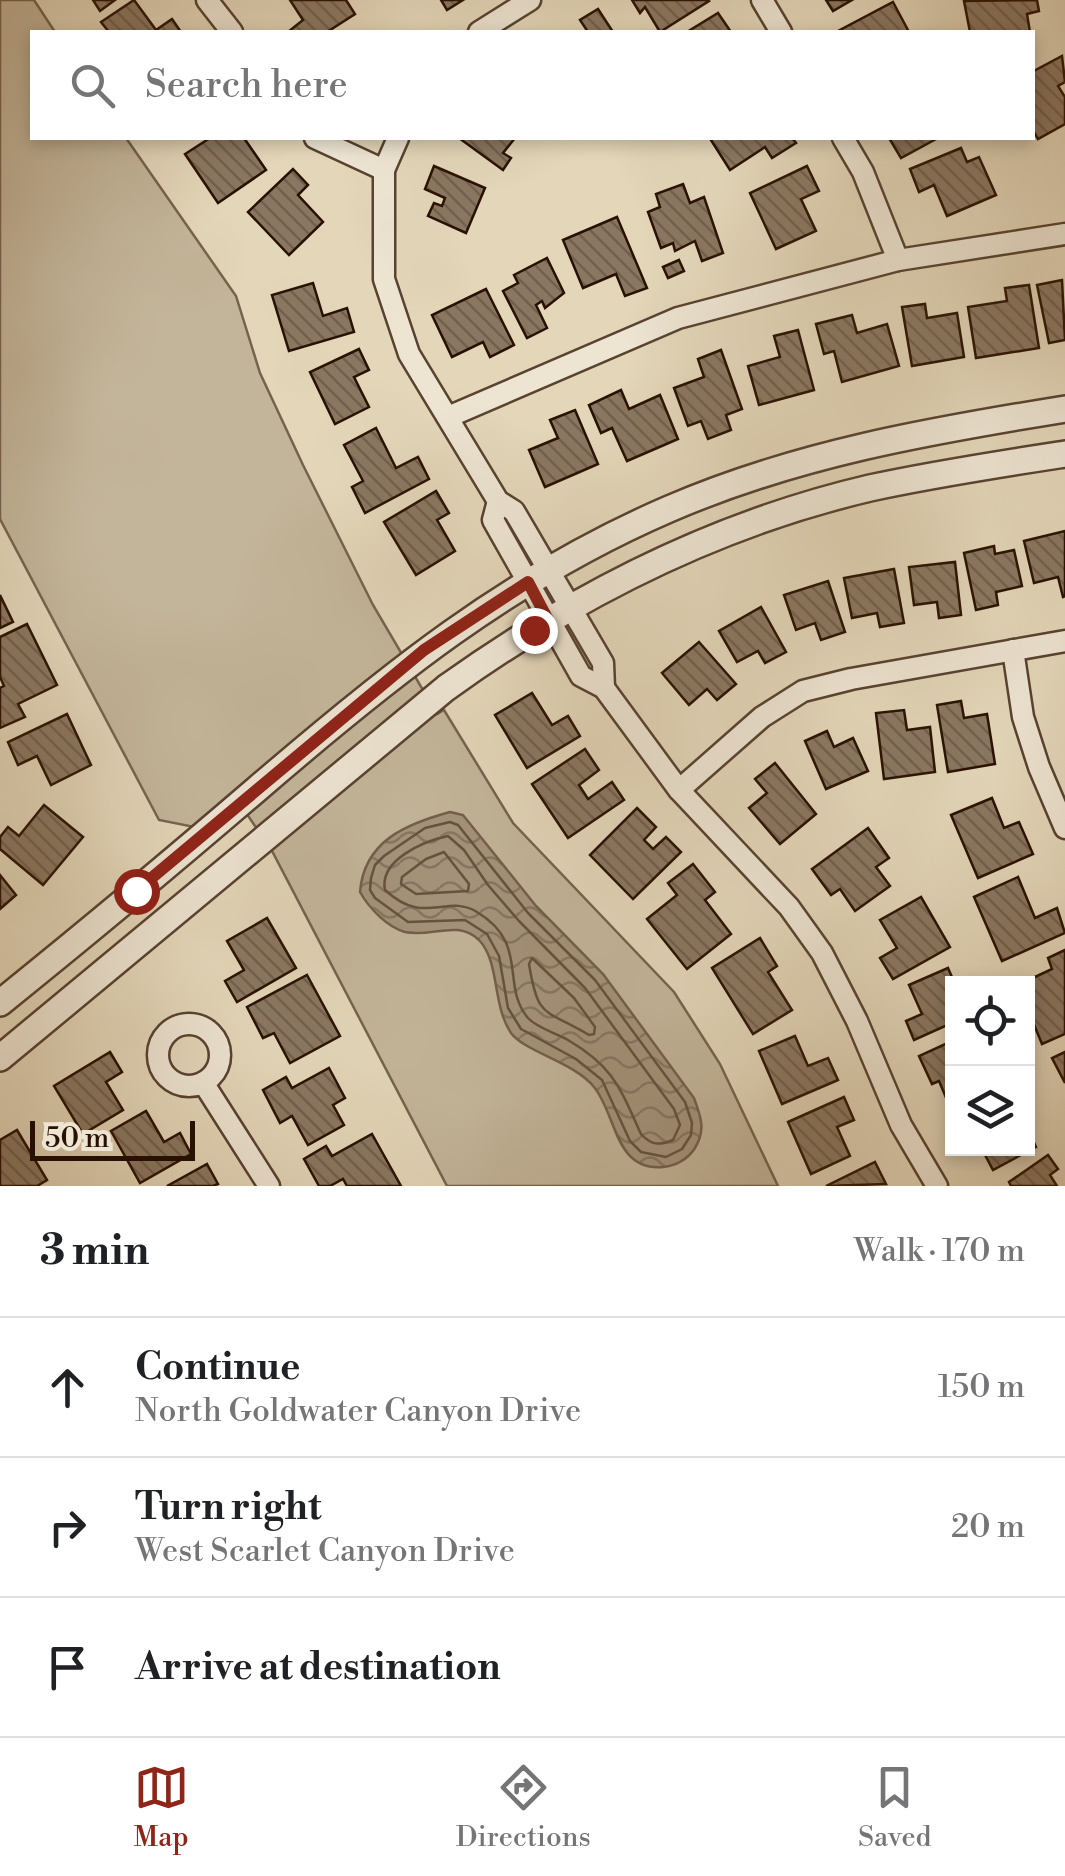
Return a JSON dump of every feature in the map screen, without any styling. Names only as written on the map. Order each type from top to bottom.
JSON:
[{"type":"street","points":[[207,0],[230,30]]},
{"type":"street","points":[[482,30],[530,0]]},
{"type":"street","points":[[762,0],[781,30]]},
{"type":"street","points":[[318,140],[384,170]]},
{"type":"street","points":[[397,140],[384,170],[384,279],[409,354],[498,501],[492,520],[549,595],[581,676],[604,688],[679,790],[789,907],[822,952],[857,1021],[901,1124],[936,1186]]},
{"type":"street","points":[[844,140],[864,172],[898,260]]},
{"type":"street","points":[[448,418],[678,318],[898,260],[1065,234]]},
{"type":"street","points":[[0,1058],[446,688],[613,534],[672,507],[788,465],[936,429],[1065,409]]},
{"type":"street","points":[[0,1003],[424,650],[549,595],[633,573],[707,540],[796,509],[917,479],[1065,454]]},
{"type":"street","points":[[679,790],[762,717],[803,691],[1065,641]]},
{"type":"street","points":[[1013,650],[1023,717],[1065,828]]},
{"type":"street","points":[[204,1084],[269,1186]]},
{"type":"shaded area","points":[[0,0],[34,0],[54,30],[30,30],[30,140],[127,140],[236,296],[260,373],[303,465],[373,605],[437,714],[444,710],[513,823],[674,992],[720,1064],[778,1186],[447,1186],[272,851],[234,795],[199,828],[159,820],[0,519]]},
{"type":"water","points":[[450,812],[463,815],[536,906],[603,974],[694,1098],[700,1135],[692,1152],[681,1161],[663,1167],[635,1160],[619,1139],[594,1087],[575,1071],[527,1046],[511,1033],[501,1010],[490,960],[479,940],[462,931],[398,930],[373,910],[360,892],[370,860],[390,837],[418,822]]},
{"type":"building","points":[[93,0],[115,0],[100,11]]},
{"type":"building","points":[[134,0],[156,30],[107,30],[101,22]]},
{"type":"building","points":[[290,0],[346,0],[355,14],[330,30],[290,30],[303,20]]},
{"type":"building","points":[[441,0],[463,0],[447,10]]},
{"type":"building","points":[[632,0],[709,1],[663,30],[659,30],[645,7],[640,13]]},
{"type":"building","points":[[826,0],[852,0],[833,11]]},
{"type":"building","points":[[1037,0],[1039,11],[1027,14],[1030,30],[970,30],[964,1]]},
{"type":"building","points":[[893,2],[908,30],[840,30]]},
{"type":"building","points":[[598,9],[612,30],[587,30],[580,20]]},
{"type":"building","points":[[718,13],[730,30],[690,30]]},
{"type":"building","points":[[172,19],[180,30],[156,30]]},
{"type":"building","points":[[1062,56],[1065,82],[1058,86],[1065,97],[1065,124],[1038,139],[1035,134],[1035,70]]},
{"type":"building","points":[[207,140],[245,140],[266,170],[218,203],[185,154]]},
{"type":"building","points":[[462,140],[513,140],[503,153],[511,158],[503,170]]},
{"type":"building","points":[[711,140],[796,143],[772,158],[765,147],[730,170]]},
{"type":"building","points":[[890,140],[934,140],[901,158]]},
{"type":"building","points":[[961,148],[967,162],[979,157],[996,195],[947,216],[934,185],[919,192],[910,169]]},
{"type":"building","points":[[434,166],[485,188],[466,233],[428,216],[434,203],[442,206],[445,198],[425,189]]},
{"type":"building","points":[[807,166],[819,191],[801,199],[816,231],[776,249],[750,193]]},
{"type":"building","points":[[293,169],[308,185],[298,195],[323,222],[289,255],[248,212]]},
{"type":"building","points":[[683,184],[690,203],[704,197],[723,253],[702,261],[695,241],[675,251],[673,243],[661,248],[648,212],[660,207],[656,194]]},
{"type":"building","points":[[617,217],[647,288],[625,296],[616,274],[583,288],[563,240]]},
{"type":"building","points":[[547,258],[564,293],[545,308],[542,301],[536,305],[547,328],[527,338],[503,291],[518,283],[514,275]]},
{"type":"building","points":[[679,260],[684,271],[668,278],[663,267]]},
{"type":"building","points":[[1062,280],[1065,340],[1049,343],[1037,285]]},
{"type":"building","points":[[313,283],[323,316],[347,308],[354,332],[289,351],[272,295]]},
{"type":"building","points":[[1029,285],[1039,348],[976,358],[968,307],[1007,301],[1005,288]]},
{"type":"building","points":[[486,289],[514,345],[490,357],[483,342],[452,357],[432,315]]},
{"type":"building","points":[[925,304],[927,318],[957,313],[964,357],[912,366],[902,307]]},
{"type":"building","points":[[852,315],[857,333],[887,324],[899,366],[842,382],[834,351],[824,354],[816,324]]},
{"type":"building","points":[[798,330],[814,390],[759,405],[748,366],[780,357],[774,336]]},
{"type":"building","points":[[359,349],[369,370],[354,377],[369,407],[335,424],[310,372]]},
{"type":"building","points":[[721,350],[742,409],[726,415],[731,430],[708,439],[701,421],[688,426],[674,388],[704,377],[698,359]]},
{"type":"building","points":[[621,390],[629,409],[660,395],[678,439],[627,461],[612,428],[601,433],[589,405]]},
{"type":"building","points":[[575,410],[598,464],[545,487],[529,450],[558,438],[550,420]]},
{"type":"building","points":[[376,428],[396,468],[418,457],[429,479],[365,513],[352,487],[363,481],[344,445]]},
{"type":"building","points":[[436,491],[449,513],[437,520],[455,551],[416,575],[384,522]]},
{"type":"building","points":[[1065,531],[1063,597],[1058,577],[1034,583],[1024,541]]},
{"type":"building","points":[[994,546],[995,554],[1014,550],[1022,586],[996,592],[998,605],[976,610],[964,553]]},
{"type":"building","points":[[955,562],[961,615],[939,618],[937,602],[914,605],[909,567]]},
{"type":"building","points":[[894,569],[904,623],[880,627],[877,613],[852,618],[844,578]]},
{"type":"building","points":[[828,581],[845,632],[821,640],[815,623],[796,630],[784,595]]},
{"type":"building","points":[[0,595],[13,622],[0,628]]},
{"type":"building","points":[[761,607],[786,652],[765,663],[758,651],[737,662],[719,631]]},
{"type":"building","points":[[27,624],[57,685],[18,704],[25,717],[0,728],[0,688],[4,686],[0,677],[0,637]]},
{"type":"building","points":[[699,642],[736,684],[717,700],[707,689],[689,705],[662,673]]},
{"type":"building","points":[[532,693],[552,725],[568,716],[580,736],[527,768],[495,715]]},
{"type":"building","points":[[961,701],[964,718],[987,714],[995,764],[948,772],[937,705]]},
{"type":"building","points":[[904,710],[907,730],[930,727],[935,772],[884,779],[876,713]]},
{"type":"building","points":[[67,714],[91,765],[51,785],[37,756],[18,765],[8,742]]},
{"type":"building","points":[[827,731],[834,747],[853,738],[868,771],[826,789],[805,741]]},
{"type":"building","points":[[585,749],[599,770],[579,785],[588,799],[612,782],[624,800],[568,838],[532,784]]},
{"type":"building","points":[[775,763],[816,814],[780,844],[749,808],[767,793],[755,779]]},
{"type":"building","points":[[992,798],[1004,828],[1019,822],[1033,854],[978,878],[951,815]]},
{"type":"building","points":[[44,805],[83,837],[43,885],[0,849],[0,837],[8,827],[19,836]]},
{"type":"building","points":[[637,808],[656,827],[644,840],[653,849],[666,837],[681,852],[633,899],[590,855]]},
{"type":"building","points":[[868,828],[889,858],[876,867],[890,886],[855,911],[840,889],[831,895],[812,869]]},
{"type":"building","points":[[693,864],[715,892],[705,900],[731,934],[687,969],[647,919],[677,895],[668,883]]},
{"type":"building","points":[[0,875],[16,895],[0,909]]},
{"type":"building","points":[[1018,877],[1035,918],[1057,908],[1065,933],[1002,961],[974,897]]},
{"type":"building","points":[[921,897],[950,947],[893,979],[880,958],[897,948],[880,920]]},
{"type":"building","points":[[267,918],[296,968],[237,1002],[225,981],[244,970],[227,941]]},
{"type":"building","points":[[760,938],[777,966],[768,972],[792,1010],[753,1034],[712,968]]},
{"type":"building","points":[[1065,950],[1065,1034],[1042,1044],[1035,1027],[1035,977],[1052,969],[1048,958]]},
{"type":"building","points":[[948,968],[952,976],[945,976],[945,1026],[914,1040],[906,1021],[922,1014],[909,985]]},
{"type":"building","points":[[307,975],[340,1036],[290,1063],[274,1033],[263,1038],[247,1007]]},
{"type":"building","points":[[795,1036],[808,1066],[828,1058],[838,1080],[782,1104],[759,1051]]},
{"type":"building","points":[[945,1044],[945,1095],[939,1081],[932,1084],[919,1056]]},
{"type":"building","points":[[110,1052],[122,1072],[106,1082],[123,1110],[83,1134],[54,1086]]},
{"type":"building","points":[[1065,1052],[1065,1083],[1052,1058]]},
{"type":"building","points":[[329,1068],[345,1098],[333,1105],[344,1125],[308,1145],[292,1116],[280,1123],[263,1090],[286,1077],[292,1088]]},
{"type":"building","points":[[844,1097],[854,1120],[837,1127],[850,1156],[811,1174],[788,1122]]},
{"type":"building","points":[[146,1111],[164,1142],[180,1133],[191,1154],[140,1183],[111,1131]]},
{"type":"building","points":[[17,1130],[47,1180],[37,1186],[0,1186],[0,1140]]},
{"type":"building","points":[[372,1134],[401,1186],[347,1186],[343,1179],[330,1186],[319,1186],[304,1159],[326,1146],[332,1156]]},
{"type":"building","points":[[1048,1155],[1058,1169],[1050,1175],[1057,1186],[1011,1186],[1009,1182]]},
{"type":"building","points":[[986,1156],[1019,1156],[993,1170]]},
{"type":"building","points":[[875,1162],[886,1184],[826,1186]]},
{"type":"building","points":[[207,1164],[218,1184],[167,1186]]},
{"type":"route","points":[[136,891],[424,650],[528,582],[548,620],[534,630]]}]
